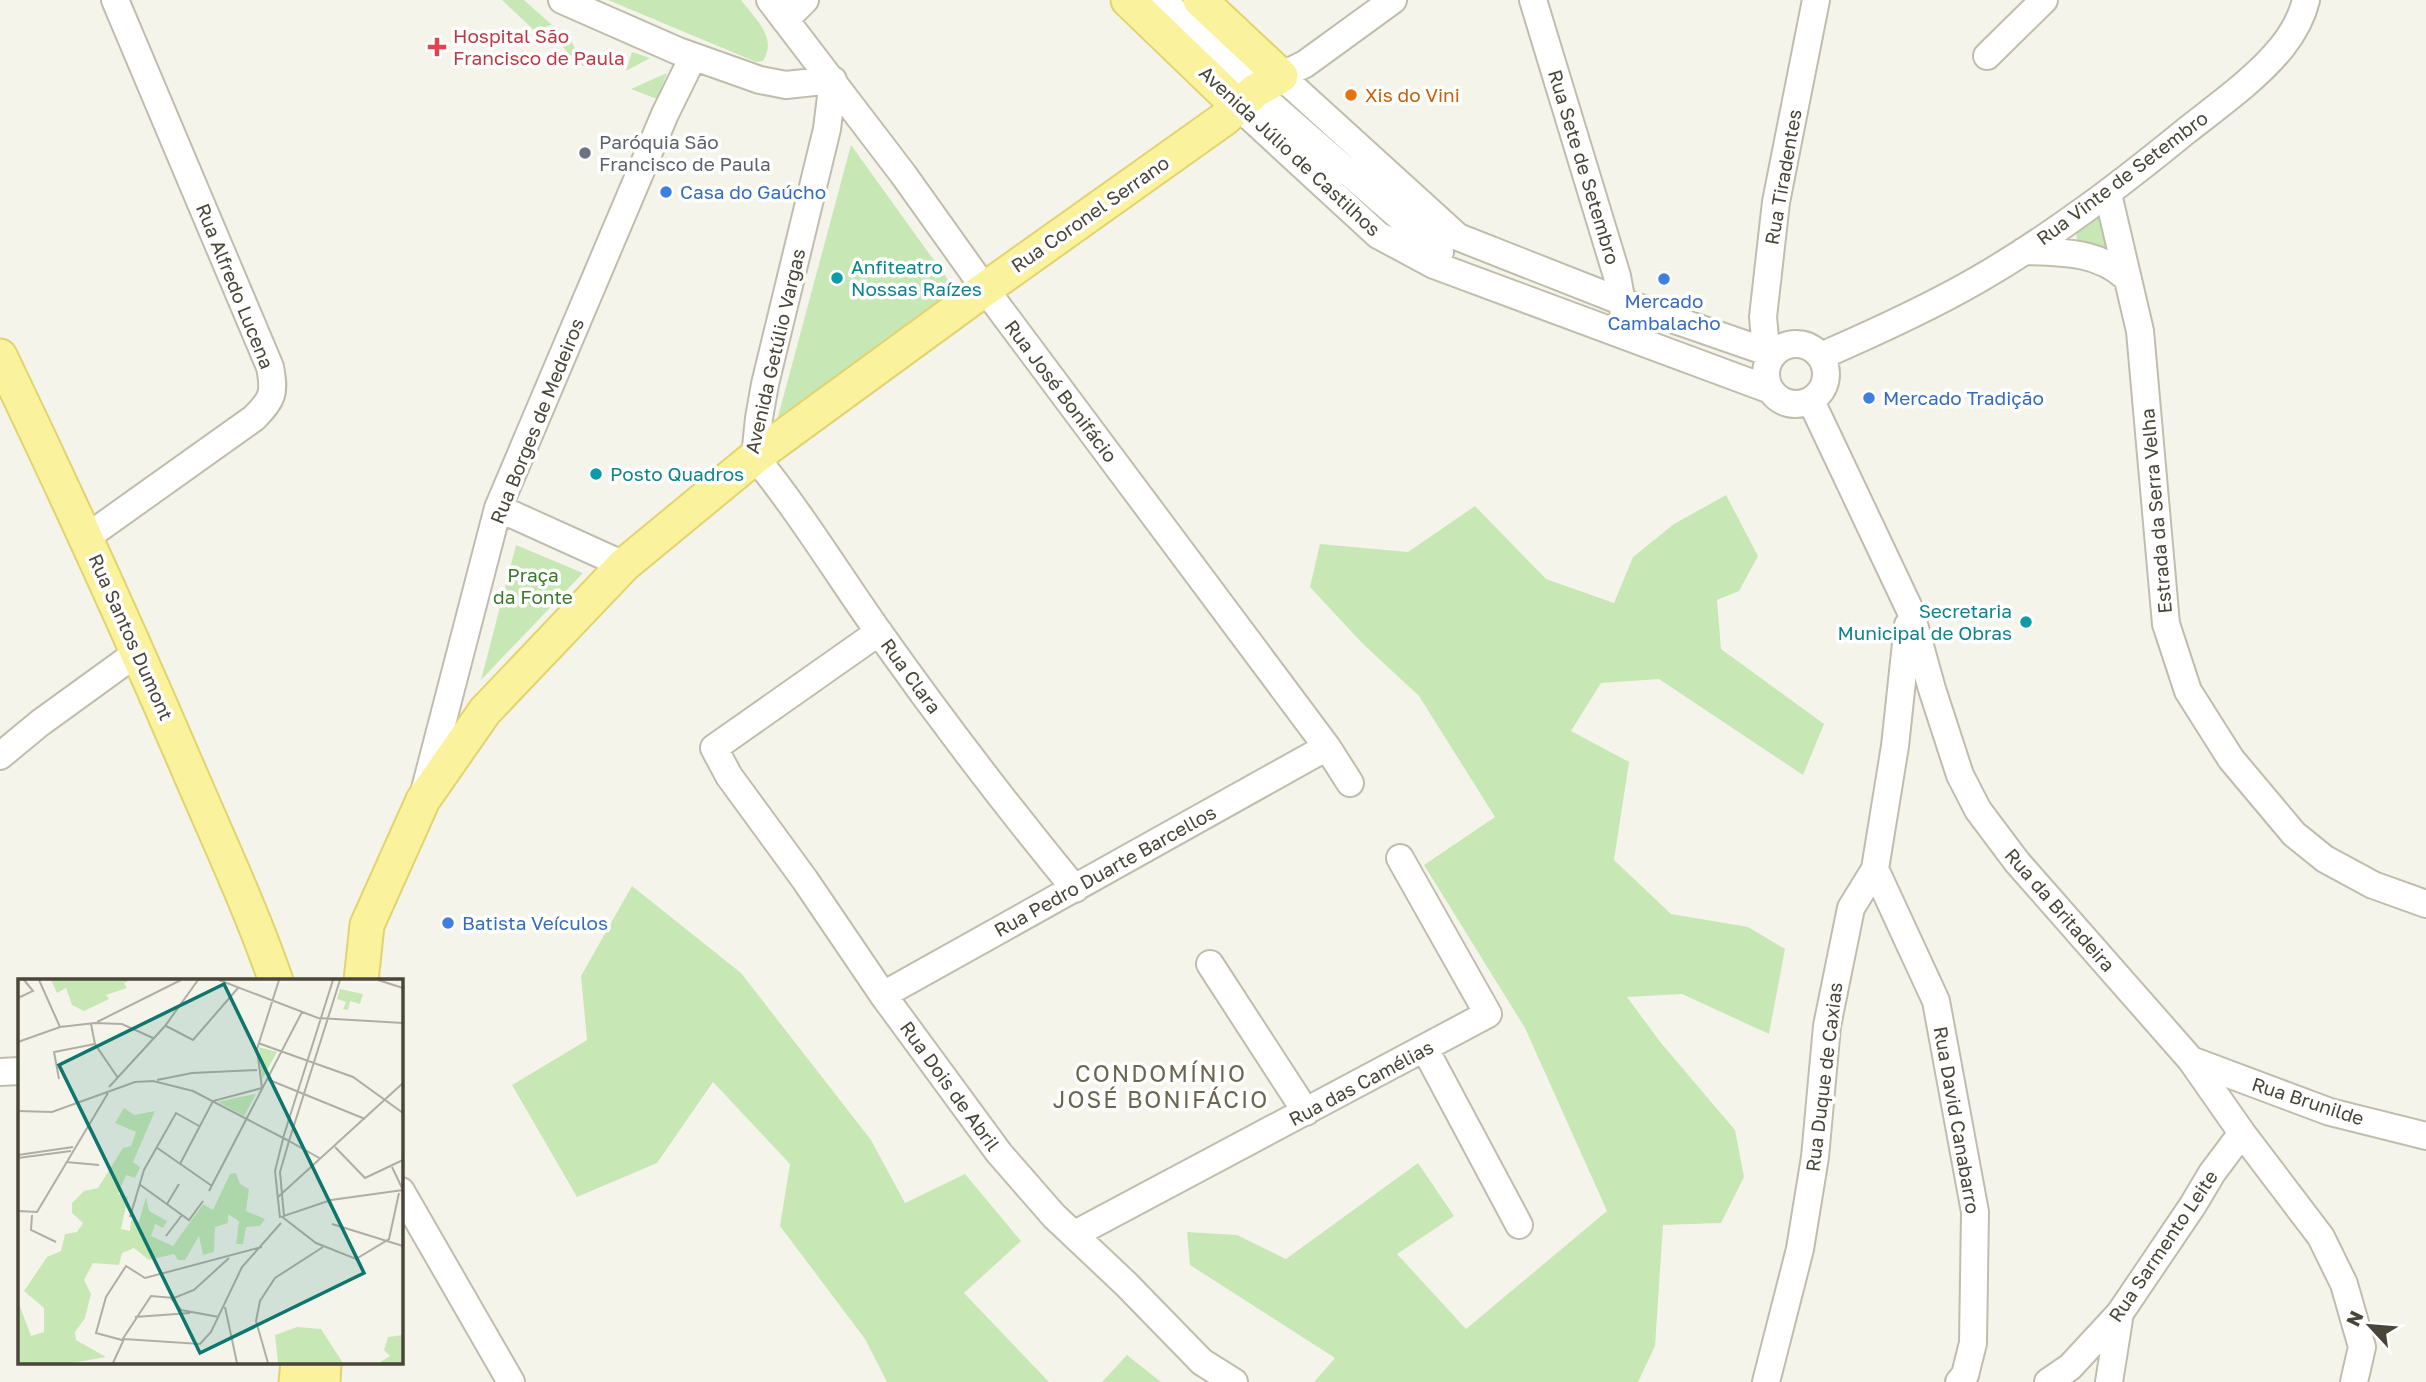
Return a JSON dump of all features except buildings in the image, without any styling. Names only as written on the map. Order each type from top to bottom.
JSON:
[{"type":"main road","name":"Avenida Júlio de Castilhos","points":[[1128,0],[1223,57],[1258,91]]},
{"type":"main road","name":"Avenida Júlio de Castilhos","points":[[1200,0],[1223,57],[1258,91]]},
{"type":"main road","name":"Rua Coronel Serrano","points":[[755,457],[1258,91]]},
{"type":"main road","name":"Rua Santos Dumont","points":[[0,356],[87,537],[138,652],[255,922],[275,979]]},
{"type":"main road","name":"Avenida Getúlio Vargas","points":[[361,979],[368,925],[423,800],[485,711],[624,565],[755,457]]},
{"type":"main road","name":"Rua Santos Dumont","points":[[255,922],[300,979]]},
{"type":"main road","points":[[341,979],[368,925]]},
{"type":"main road","points":[[296,1382],[298,1364]]},
{"type":"main road","points":[[323,1382],[324,1364]]},
{"type":"street","name":"Rua Alfredo Lucena","points":[[87,537],[254,418],[268,404],[274,388],[270,367],[115,0]]},
{"type":"street","points":[[562,0],[693,57],[760,80],[786,85],[833,80]]},
{"type":"street","points":[[778,10],[805,0]]},
{"type":"street","points":[[1163,0],[1223,57]]},
{"type":"street","name":"Rua Coronel Serrano","points":[[1258,91],[1305,64],[1393,0]]},
{"type":"street","name":"Rua Sete de Setembro","points":[[1533,0],[1623,302],[1625,337]]},
{"type":"street","name":"Rua Tiradentes","points":[[1773,354],[1765,338],[1763,317],[1776,202],[1816,0]]},
{"type":"street","points":[[1987,55],[2044,0]]},
{"type":"street","name":"Rua Vinte de Setembro","points":[[1824,365],[1866,336],[1977,280],[2059,230],[2108,194],[2229,97],[2268,62],[2293,32],[2304,11],[2306,0]]},
{"type":"street","name":"Rua José Bonifácio","points":[[778,10],[833,80],[1350,783]]},
{"type":"street","name":"Rua Borges de Medeiros","points":[[423,800],[498,508],[665,114],[693,57]]},
{"type":"street","name":"Avenida Getúlio Vargas","points":[[755,457],[765,384],[827,129],[833,80]]},
{"type":"street","name":"Avenida Júlio de Castilhos","points":[[1258,91],[1378,235],[1623,302]]},
{"type":"street","name":"Avenida Júlio de Castilhos","points":[[1258,91],[1444,251],[1625,337]]},
{"type":"street","name":"Estrada da Serra Velha","points":[[2108,194],[2140,331],[2166,624],[2188,691],[2231,759],[2294,834],[2325,859],[2373,885],[2426,904]]},
{"type":"street","points":[[2024,251],[2090,257],[2109,264],[2127,278]]},
{"type":"street","points":[[1623,302],[1773,354]]},
{"type":"street","points":[[1625,337],[1768,389],[1783,402],[1793,404],[1811,401],[1820,393],[1824,365],[1815,349],[1796,343],[1786,345],[1773,354],[1767,367],[1768,389]]},
{"type":"street","name":"Rua da Britadeira","points":[[1811,401],[1910,610],[1931,689],[1960,775],[1978,810],[2017,862],[2191,1060],[2242,1133],[2321,1237],[2344,1284],[2362,1347],[2354,1382]]},
{"type":"street","name":"Rua Clara","points":[[755,457],[999,797],[1075,889]]},
{"type":"street","points":[[498,508],[624,565]]},
{"type":"street","name":"Rua Duque de Caxias","points":[[1766,1382],[1800,1249],[1815,1157],[1827,1026],[1851,908],[1875,869],[1895,746],[1910,610]]},
{"type":"street","name":"Rua Dois de Abril","points":[[879,632],[714,748],[729,776],[805,880],[883,995],[999,1153],[1054,1216],[1202,1362],[1234,1382]]},
{"type":"street","points":[[0,756],[40,723],[138,652]]},
{"type":"street","name":"Rua Pedro Duarte Barcellos","points":[[883,995],[1326,747]]},
{"type":"street","name":"Rua das Camélias","points":[[1075,1234],[1488,1014],[1400,858]]},
{"type":"street","name":"Rua David Canabarro","points":[[1875,869],[1936,1001],[1975,1212],[1973,1343],[1965,1375],[1959,1382]]},
{"type":"street","points":[[1210,964],[1306,1112]]},
{"type":"street","points":[[1425,1049],[1519,1225]]},
{"type":"street","name":"Rua Brunilde","points":[[2191,1060],[2330,1112],[2426,1136]]},
{"type":"street","points":[[0,1072],[18,1071]]},
{"type":"street","name":"Rua Sarmento Leite","points":[[2048,1382],[2070,1367],[2120,1313],[2212,1173],[2242,1133]]},
{"type":"street","points":[[402,1193],[511,1382]]},
{"type":"street","points":[[2109,1382],[2120,1313]]},
{"type":"green space","points":[[502,0],[524,0],[552,25],[534,30]]},
{"type":"green space","points":[[608,0],[741,0],[763,29],[768,44],[767,52],[763,61],[756,62]]},
{"type":"green space","points":[[570,39],[585,67],[575,61],[563,47]]},
{"type":"green space","points":[[632,52],[650,58],[626,71]]},
{"type":"green space","points":[[667,73],[657,99],[631,89]]},
{"type":"green space","points":[[851,145],[959,295],[775,428]]},
{"type":"green space","points":[[2094,217],[2104,221],[2107,246],[2103,250],[2077,242],[2076,231]]},
{"type":"green space","points":[[1726,495],[1758,556],[1739,591],[1717,600],[1721,649],[1824,724],[1803,775],[1659,679],[1601,683],[1571,731],[1629,762],[1614,860],[1671,914],[1748,927],[1785,949],[1769,1034],[1682,994],[1627,997],[1661,1043],[1735,1130],[1744,1177],[1721,1223],[1663,1225],[1655,1346],[1638,1382],[1314,1382],[1335,1358],[1190,1265],[1187,1232],[1237,1235],[1286,1259],[1418,1163],[1454,1216],[1397,1254],[1466,1329],[1607,1211],[1525,1028],[1424,865],[1495,817],[1419,696],[1362,643],[1310,587],[1320,544],[1408,552],[1475,506],[1546,579],[1614,603],[1633,557],[1674,524]]},
{"type":"green space","name":"Praça da Fonte","points":[[516,545],[583,573],[481,680]]},
{"type":"green space","points":[[632,886],[741,973],[871,1140],[905,1203],[965,1174],[1021,1241],[964,1293],[1049,1382],[887,1382],[865,1339],[780,1226],[790,1164],[713,1082],[657,1163],[577,1197],[512,1085],[587,1040],[581,976]]},
{"type":"green space","points":[[1127,1355],[1161,1382],[1102,1382]]},
{"type":"place","name":"Hospital São Francisco de Paula","points":[[437,47]]},
{"type":"place","name":"Xis do Vini","points":[[1351,95]]},
{"type":"place","name":"Paróquia São Francisco de Paula","points":[[585,153]]},
{"type":"place","name":"Casa do Gaúcho","points":[[666,192]]},
{"type":"place","name":"Anfiteatro Nossas Raízes","points":[[837,278]]},
{"type":"place","name":"Mercado Cambalacho","points":[[1664,279]]},
{"type":"place","name":"Mercado Tradição","points":[[1869,398]]},
{"type":"place","name":"Posto Quadros","points":[[596,474]]},
{"type":"place","name":"Secretaria Municipal de Obras","points":[[2026,622]]},
{"type":"place","name":"Batista Veículos","points":[[448,923]]},
{"type":"district","name":"CONDOMÍNIO JOSÉ BONIFÁCIO","points":[[1161,1087]]}]
